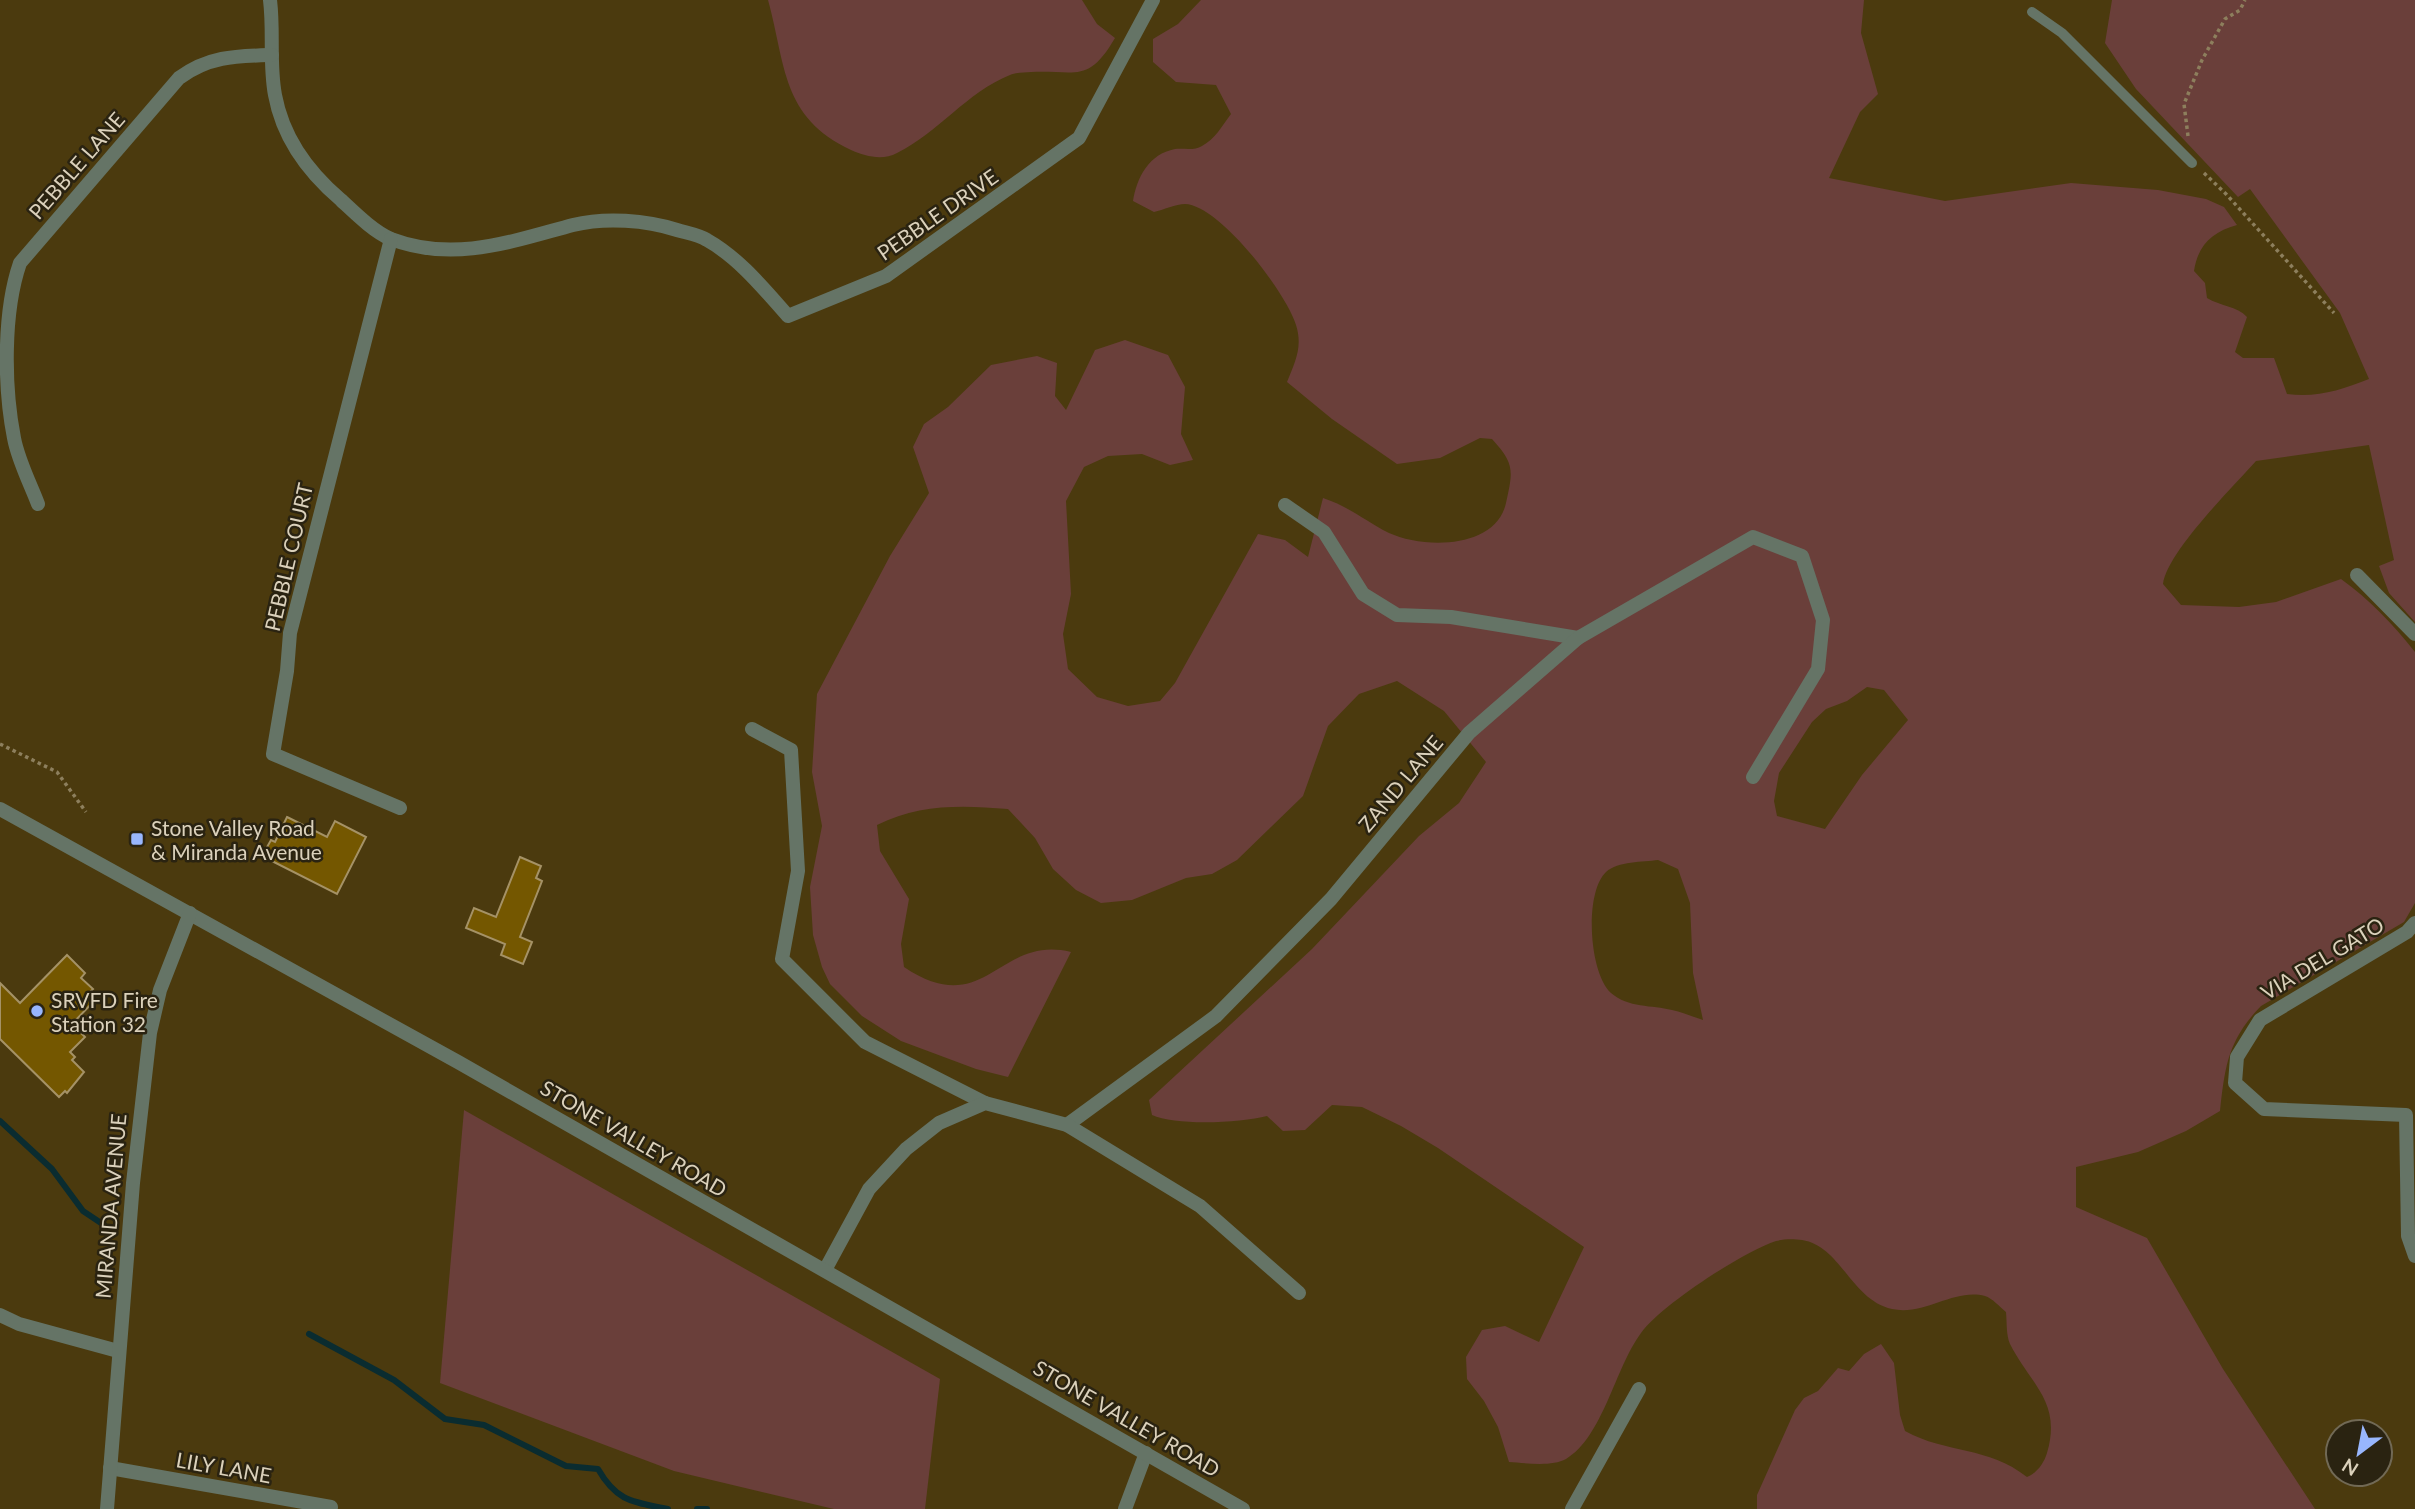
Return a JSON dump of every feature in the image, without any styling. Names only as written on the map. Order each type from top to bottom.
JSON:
[{"type":"street","name":"PEBBLE DRIVE","points":[[270,0],[275,95],[286,134],[304,163],[327,188],[391,239],[433,248],[465,250],[539,237],[575,224],[630,221],[665,226],[707,240],[750,274],[788,316],[886,276],[1079,138],[1153,0]]},
{"type":"street","name":"PEBBLE LANE","points":[[38,504],[14,439],[6,333],[14,281],[20,263],[179,78],[195,66],[218,57],[272,55]]},
{"type":"street","name":"PEBBLE COURT","points":[[391,239],[290,633],[287,671],[273,754],[400,808]]},
{"type":"street","points":[[1285,505],[1324,532],[1363,594],[1397,615],[1451,617],[1578,638]]},
{"type":"street","name":"ZAND LANE","points":[[1067,1125],[1216,1016],[1331,899],[1469,733],[1578,638],[1753,537],[1802,556],[1823,620],[1818,669],[1753,777]]},
{"type":"street","points":[[2357,575],[2415,634]]},
{"type":"street","points":[[752,729],[791,750],[798,870],[782,959],[865,1042],[985,1104],[1067,1125],[1200,1206],[1299,1293]]},
{"type":"street","name":"STONE VALLEY ROAD","points":[[0,809],[825,1270],[1243,1509]]},
{"type":"street","name":"MIRANDA AVENUE","points":[[107,1509],[118,1351],[150,1033],[160,990],[190,913]]},
{"type":"street","name":"VIA DEL GATO","points":[[2415,923],[2407,932],[2260,1020],[2237,1057],[2235,1083],[2264,1109],[2406,1115],[2408,1236],[2415,1256]]},
{"type":"street","points":[[825,1270],[869,1189],[906,1149],[939,1123],[985,1104]]},
{"type":"street","points":[[0,1315],[19,1324],[118,1351]]},
{"type":"street","points":[[1572,1509],[1639,1389]]},
{"type":"street","points":[[1125,1509],[1146,1453]]},
{"type":"street","name":"LILY LANE","points":[[110,1468],[331,1507]]},
{"type":"lane","points":[[2032,12],[2062,33],[2192,163]]},
{"type":"path","points":[[2245,0],[2240,10],[2225,19],[2202,60],[2184,104],[2192,163],[2227,194],[2334,313]]},
{"type":"path","points":[[0,744],[57,772],[86,811]]},
{"type":"shaded area","points":[[768,0],[1082,0],[1097,24],[1115,38],[1106,53],[1089,68],[1080,72],[1010,75],[994,82],[966,102],[912,145],[885,157],[874,157],[851,150],[828,137],[811,122],[799,105],[784,67]]},
{"type":"shaded area","points":[[1201,0],[1864,0],[1861,33],[1878,94],[1860,112],[1829,178],[1945,201],[2071,183],[2158,190],[2206,199],[2224,207],[2237,225],[2220,231],[2208,241],[2199,254],[2194,271],[2205,283],[2207,298],[2247,317],[2235,352],[2243,358],[2274,358],[2287,394],[2309,395],[2339,390],[2369,379],[2340,313],[2250,189],[2238,197],[2136,89],[2105,43],[2112,0],[2415,0],[2415,622],[2389,593],[2379,566],[2394,560],[2369,445],[2256,461],[2188,538],[2167,571],[2163,584],[2181,605],[2239,607],[2276,602],[2341,579],[2381,613],[2415,652],[2415,903],[2404,922],[2261,1006],[2241,1030],[2230,1054],[2220,1111],[2186,1131],[2138,1152],[2076,1167],[2076,1207],[2147,1238],[2223,1369],[2315,1509],[1757,1509],[1757,1495],[1795,1410],[1804,1398],[1818,1391],[1838,1368],[1849,1371],[1864,1354],[1881,1344],[1894,1363],[1900,1415],[1905,1431],[1936,1444],[1997,1460],[2027,1477],[2037,1470],[2044,1460],[2051,1435],[2050,1420],[2042,1395],[2010,1344],[2006,1312],[1993,1301],[1985,1296],[1973,1295],[1951,1298],[1916,1309],[1892,1309],[1878,1304],[1866,1295],[1827,1252],[1815,1244],[1796,1239],[1776,1241],[1744,1256],[1684,1294],[1651,1321],[1632,1348],[1599,1419],[1579,1449],[1566,1459],[1546,1464],[1509,1462],[1498,1427],[1484,1401],[1467,1379],[1466,1357],[1482,1330],[1505,1326],[1539,1342],[1584,1247],[1438,1148],[1362,1107],[1332,1105],[1305,1130],[1283,1131],[1267,1116],[1208,1122],[1162,1118],[1152,1115],[1149,1100],[1312,949],[1419,836],[1459,803],[1486,762],[1444,711],[1397,681],[1359,694],[1328,726],[1303,796],[1237,860],[1212,874],[1186,878],[1132,900],[1101,903],[1076,890],[1053,869],[1035,838],[1008,809],[941,808],[909,813],[877,825],[880,851],[909,899],[901,944],[904,967],[932,981],[954,985],[974,982],[1026,954],[1046,950],[1071,952],[1008,1077],[976,1069],[901,1041],[862,1016],[830,984],[813,935],[810,887],[822,826],[812,772],[817,694],[890,556],[929,493],[913,447],[924,424],[948,407],[991,365],[1037,356],[1057,363],[1055,396],[1066,410],[1095,350],[1125,340],[1168,355],[1185,387],[1181,434],[1193,460],[1170,465],[1142,454],[1108,456],[1084,467],[1066,501],[1071,594],[1063,634],[1068,669],[1097,697],[1128,706],[1160,701],[1175,683],[1258,534],[1285,540],[1308,557],[1323,498],[1389,533],[1421,542],[1439,543],[1474,537],[1488,529],[1500,518],[1506,503],[1510,468],[1505,455],[1492,439],[1480,438],[1440,458],[1397,464],[1332,419],[1287,382],[1298,347],[1296,325],[1280,293],[1250,253],[1216,219],[1199,208],[1181,204],[1154,212],[1133,201],[1141,175],[1151,161],[1175,149],[1202,146],[1215,136],[1231,114],[1216,85],[1176,82],[1153,62],[1153,39],[1178,24]],"holes":[[[1867,687],[1884,690],[1908,720],[1862,775],[1825,829],[1777,816],[1774,801],[1779,773],[1812,722],[1826,709],[1847,701]],[[1658,860],[1678,869],[1690,903],[1693,973],[1703,1020],[1676,1011],[1632,1004],[1618,998],[1604,983],[1598,969],[1592,914],[1599,882],[1611,868]]]},
{"type":"shaded area","points":[[464,1110],[940,1379],[925,1509],[834,1509],[674,1471],[440,1383]]},
{"type":"building","points":[[287,817],[327,837],[335,821],[366,837],[337,894],[262,856],[271,840],[275,842]]},
{"type":"building","points":[[520,857],[541,866],[536,878],[542,881],[520,937],[532,942],[523,964],[501,955],[505,944],[466,928],[474,908],[496,917]]},
{"type":"building","points":[[67,955],[85,973],[81,978],[93,989],[89,993],[96,999],[72,1024],[85,1037],[70,1052],[75,1057],[72,1060],[84,1072],[67,1093],[65,1091],[59,1097],[0,1039],[0,983],[20,1003]]},
{"type":"waterway","points":[[0,1121],[52,1169],[83,1211],[104,1225]]},
{"type":"waterway","points":[[309,1334],[394,1380],[445,1419],[484,1425],[566,1466],[598,1469],[612,1488],[627,1499],[668,1509]]},
{"type":"waterway","points":[[697,1509],[707,1509]]},
{"type":"place","name":"Stone Valley Road & Miranda Avenue","points":[[137,839]]},
{"type":"place","name":"SRVFD Fire Station 32","points":[[37,1011]]}]
